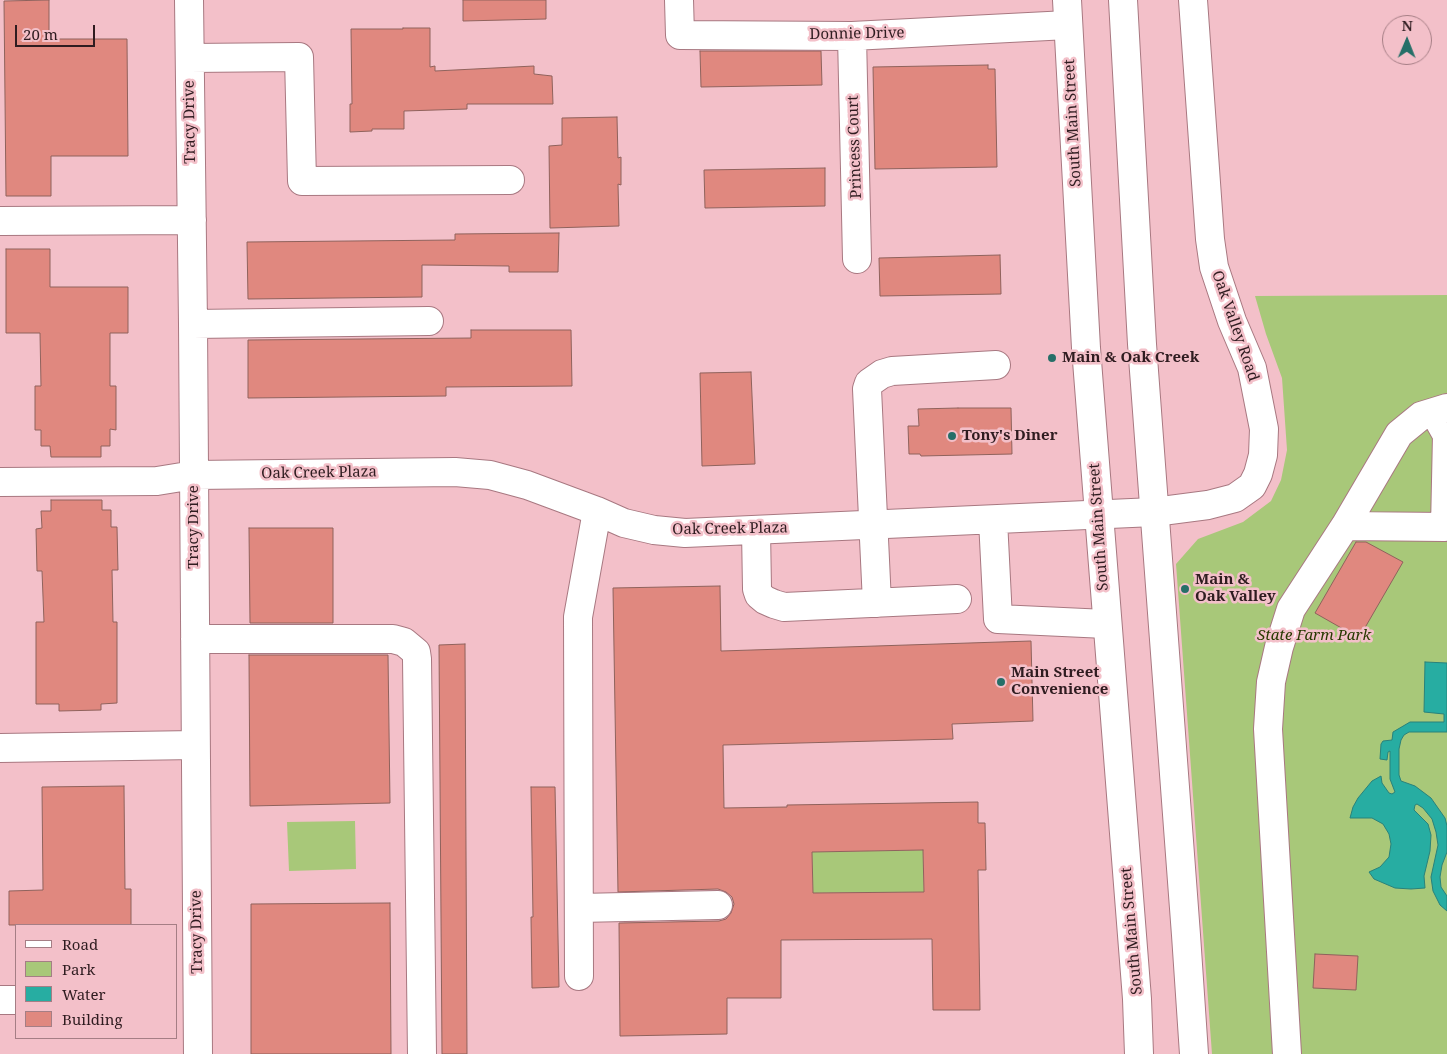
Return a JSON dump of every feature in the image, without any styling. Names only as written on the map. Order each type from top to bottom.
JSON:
[{"type":"main road","name":"Tracy Drive","points":[[189,0],[194,324],[195,745],[187,999],[198,1054]]},
{"type":"main road","name":"Donnie Drive","points":[[679,0],[680,35],[852,36],[1067,12]]},
{"type":"main road","points":[[1123,0],[1139,294],[1194,1054]]},
{"type":"main road","name":"Oak Valley Road","points":[[1154,512],[1208,505],[1235,498],[1252,486],[1258,474],[1263,455],[1264,429],[1252,368],[1214,267],[1210,239],[1194,0]]},
{"type":"main road","name":"South Main Street","points":[[1067,12],[1086,348],[1106,624],[1138,999],[1139,1054]]},
{"type":"main road","name":"Princess Court","points":[[852,36],[858,259]]},
{"type":"main road","points":[[190,58],[299,57],[302,181],[510,180]]},
{"type":"main road","points":[[0,221],[192,220]]},
{"type":"main road","points":[[194,324],[429,321]]},
{"type":"main road","points":[[877,602],[867,389],[869,383],[892,370],[996,365]]},
{"type":"main road","points":[[1287,1054],[1268,729],[1271,682],[1279,647],[1291,609],[1345,526],[1399,434],[1421,416],[1440,410],[1447,435],[1444,527],[1345,526]]},
{"type":"main road","name":"Oak Creek Plaza","points":[[0,482],[157,481],[194,475],[455,472],[490,475],[527,485],[624,523],[654,530],[685,532],[1154,512]]},
{"type":"main road","points":[[579,976],[578,617],[597,511]]},
{"type":"main road","points":[[993,520],[998,618],[1106,624]]},
{"type":"main road","points":[[756,530],[757,589],[759,595],[765,600],[784,607],[958,599]]},
{"type":"main road","points":[[195,639],[393,639],[404,642],[416,652],[422,1054]]},
{"type":"main road","points":[[0,748],[195,745]]},
{"type":"main road","points":[[580,908],[718,904]]},
{"type":"main road","points":[[0,1000],[15,1000]]},
{"type":"green space","name":"State Farm Park","points":[[1447,295],[1447,1054],[1212,1054],[1176,564],[1198,539],[1243,522],[1271,501],[1281,480],[1287,450],[1282,378],[1255,296]]},
{"type":"green space","points":[[355,821],[356,869],[289,871],[287,822]]},
{"type":"green space","points":[[923,850],[924,892],[813,893],[812,852]]},
{"type":"water","points":[[1425,662],[1447,663],[1447,732],[1409,732],[1404,735],[1399,749],[1399,775],[1401,781],[1415,786],[1431,798],[1445,818],[1447,826],[1447,852],[1440,877],[1441,887],[1447,896],[1447,911],[1440,905],[1433,891],[1431,877],[1438,845],[1432,819],[1423,808],[1417,804],[1414,810],[1428,824],[1431,835],[1430,851],[1424,876],[1425,888],[1395,888],[1374,879],[1369,872],[1380,867],[1389,857],[1391,844],[1389,834],[1383,824],[1372,818],[1350,818],[1358,798],[1372,781],[1381,776],[1382,783],[1389,793],[1395,792],[1390,779],[1390,751],[1388,752],[1387,760],[1380,759],[1383,741],[1392,740],[1393,732],[1410,722],[1444,722],[1444,714],[1424,712]]},
{"type":"building","points":[[49,0],[49,39],[127,39],[128,156],[51,156],[51,196],[6,196],[4,1]]},
{"type":"building","points":[[463,0],[546,0],[546,19],[463,21]]},
{"type":"building","points":[[430,28],[430,67],[435,66],[435,71],[534,66],[534,74],[552,76],[553,104],[467,104],[467,109],[404,111],[404,129],[372,129],[372,131],[350,132],[350,104],[352,104],[351,29]]},
{"type":"building","points":[[700,51],[821,51],[822,85],[701,87]]},
{"type":"building","points":[[988,65],[988,69],[995,69],[997,167],[875,169],[873,67]]},
{"type":"building","points":[[617,117],[618,158],[621,157],[621,185],[618,184],[619,226],[550,228],[549,146],[562,145],[562,118]]},
{"type":"building","points":[[825,168],[825,206],[705,208],[704,170]]},
{"type":"building","points":[[559,233],[558,272],[509,272],[509,266],[422,265],[422,297],[248,299],[247,242],[455,240],[455,234]]},
{"type":"building","points":[[6,249],[50,249],[50,287],[128,287],[128,333],[110,333],[110,386],[116,386],[116,430],[110,429],[110,446],[101,446],[101,457],[51,457],[50,446],[41,446],[41,430],[35,430],[35,386],[41,386],[40,333],[6,333]]},
{"type":"building","points":[[1000,255],[1001,294],[880,296],[879,258]]},
{"type":"building","points":[[471,330],[571,330],[572,386],[446,387],[446,396],[248,398],[248,340],[471,338]]},
{"type":"building","points":[[751,372],[755,464],[702,466],[700,373]]},
{"type":"building","name":"Tony's Diner","points":[[1011,408],[1012,454],[921,456],[920,454],[909,454],[908,426],[919,426],[918,409]]},
{"type":"building","points":[[51,500],[102,500],[102,510],[111,510],[111,527],[117,527],[118,570],[112,570],[113,622],[117,622],[117,703],[101,704],[101,710],[59,711],[59,704],[36,704],[36,622],[44,622],[42,571],[37,571],[36,529],[42,528],[41,511],[51,511]]},
{"type":"building","points":[[249,528],[333,528],[333,623],[250,623]]},
{"type":"building","points":[[1356,542],[1366,542],[1403,562],[1359,638],[1315,613]]},
{"type":"building","points":[[720,586],[721,651],[1031,641],[1033,721],[952,724],[953,739],[723,745],[724,808],[787,807],[787,805],[978,802],[978,823],[985,823],[986,870],[978,870],[980,1010],[933,1010],[932,939],[781,940],[781,998],[727,998],[727,1034],[620,1036],[619,923],[719,921],[726,919],[731,913],[734,904],[732,897],[718,889],[618,892],[613,588]],"holes":[[[923,850],[924,892],[813,893],[812,852]]]},
{"type":"building","points":[[465,644],[467,1054],[442,1054],[439,645]]},
{"type":"building","points":[[249,655],[388,655],[390,803],[250,806]]},
{"type":"building","points":[[124,786],[125,889],[131,889],[131,924],[9,925],[9,891],[43,890],[42,787]]},
{"type":"building","points":[[531,787],[555,787],[559,987],[532,988]]},
{"type":"building","points":[[390,903],[391,1054],[251,1054],[251,904]]},
{"type":"building","points":[[1315,954],[1358,956],[1356,990],[1313,988]]},
{"type":"place","name":"Main & Oak Creek","points":[[1052,358]]},
{"type":"place","name":"Tony's Diner","points":[[952,436]]},
{"type":"place","name":"Main & Oak Valley","points":[[1185,589]]},
{"type":"place","name":"Main Street Convenience","points":[[1001,682]]}]
